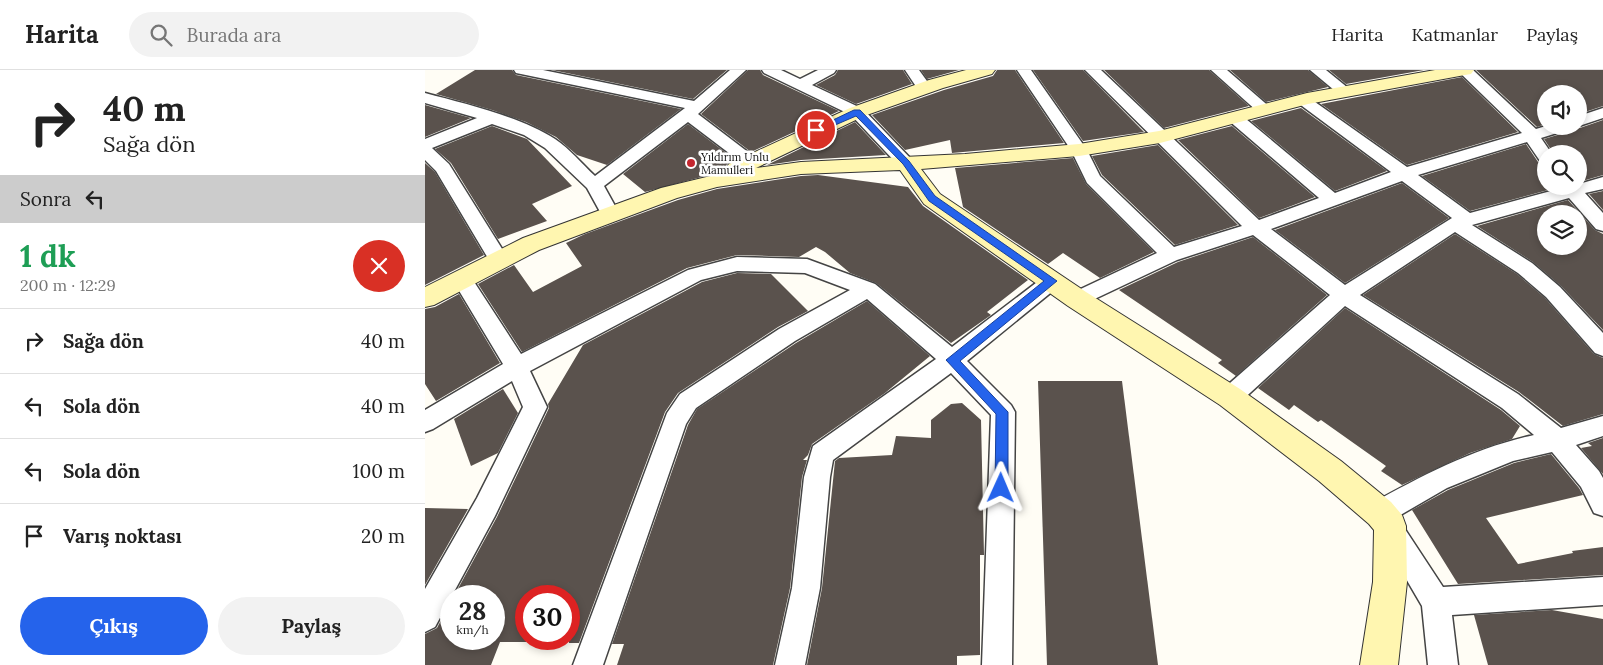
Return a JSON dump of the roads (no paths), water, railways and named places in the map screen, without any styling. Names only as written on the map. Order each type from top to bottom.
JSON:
[{"type":"street","points":[[521,70],[692,110],[752,162]]},
{"type":"street","points":[[594,185],[692,110],[739,70]]},
{"type":"street","points":[[769,70],[857,112],[906,163],[932,198],[1077,299],[1230,397],[1329,471],[1385,520],[1436,602],[1443,665]]},
{"type":"street","points":[[801,85],[829,70]]},
{"type":"street","points":[[912,70],[924,88]]},
{"type":"street","points":[[715,180],[857,112],[924,88],[987,70]]},
{"type":"street","points":[[1025,70],[1079,150],[1093,179],[1170,254]]},
{"type":"street","points":[[1092,70],[1256,228],[1344,295],[1510,402],[1557,440],[1589,479],[1603,504]]},
{"type":"street","points":[[1219,70],[1264,109]]},
{"type":"street","points":[[1317,70],[1345,92]]},
{"type":"street","points":[[425,298],[531,244],[669,193],[715,180],[801,168],[906,163],[1079,150],[1160,137],[1264,109],[1421,74],[1464,70],[1533,136],[1537,146]]},
{"type":"street","points":[[425,98],[492,118],[529,132],[551,144],[594,185],[611,215]]},
{"type":"street","points":[[1303,100],[1405,174],[1461,222],[1525,268],[1553,292],[1603,347]]},
{"type":"street","points":[[1587,119],[1603,114]]},
{"type":"street","points":[[1234,117],[1332,200]]},
{"type":"street","points":[[492,118],[428,143],[499,260]]},
{"type":"street","points":[[1077,299],[1170,254],[1256,228],[1405,174],[1537,135]]},
{"type":"street","points":[[1587,186],[1603,183]]},
{"type":"street","points":[[1230,397],[1344,295],[1461,222],[1551,195]]},
{"type":"street","points":[[1576,195],[1603,225]]},
{"type":"street","points":[[425,422],[517,367],[695,274],[737,264],[807,266],[868,289],[952,360],[1003,412],[997,665]]},
{"type":"street","points":[[425,617],[486,507],[535,407],[517,367],[462,279]]},
{"type":"street","points":[[790,665],[806,588],[817,477],[822,454],[952,360],[1051,281]]},
{"type":"street","points":[[587,665],[675,420],[688,401],[787,335],[868,289]]},
{"type":"street","points":[[1385,520],[1438,480],[1511,452],[1603,426]]},
{"type":"street","points":[[1379,665],[1390,582],[1385,520]]},
{"type":"street","points":[[1436,602],[1603,591]]},
{"type":"place","name":"Yıldırım Unlu Mamulleri","points":[[691,163]]}]
